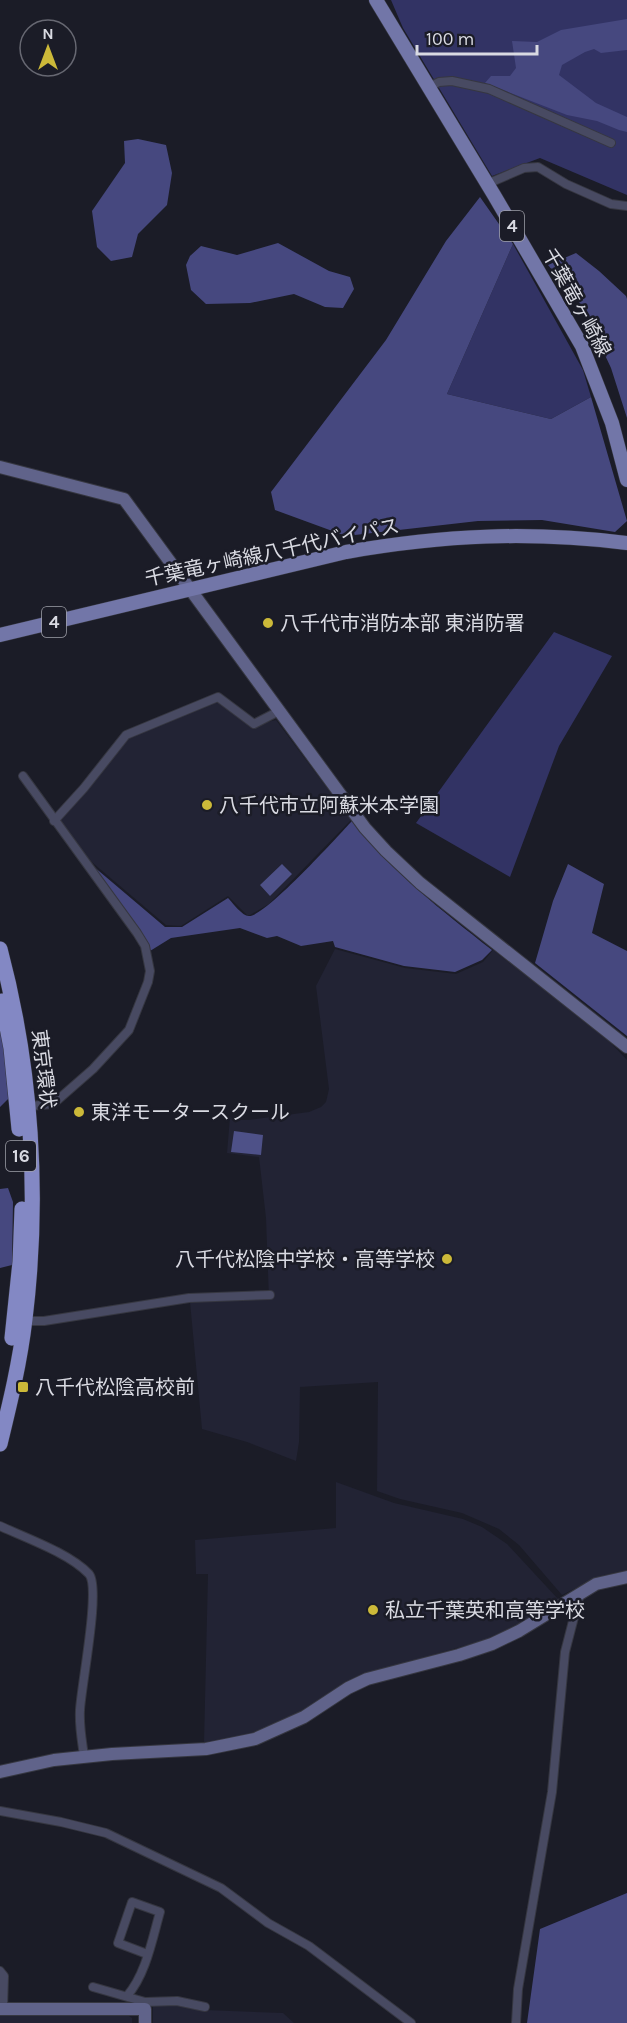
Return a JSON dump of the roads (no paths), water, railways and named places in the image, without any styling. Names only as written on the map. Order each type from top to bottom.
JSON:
[{"type":"highway","name":"東京環状","points":[[0,949],[21,1042],[28,1106],[32,1224],[30,1271],[0,1400]]},
{"type":"highway","name":"東京環状","points":[[0,992],[11,1048],[22,1174],[20,1321],[15,1381],[0,1444]]},
{"type":"main road","name":"千葉竜ヶ崎線","points":[[375,0],[582,346],[612,423],[627,480]]},
{"type":"main road","name":"千葉竜ヶ崎線八千代バイパス","points":[[0,635],[346,552],[428,540],[484,535],[539,535],[627,543]]},
{"type":"street","points":[[429,87],[439,82],[452,81],[489,89],[611,143]]},
{"type":"street","points":[[487,184],[524,168],[538,167],[566,184],[611,204],[627,206]]},
{"type":"street","points":[[0,467],[124,499],[365,828],[386,851],[420,883],[627,1047]]},
{"type":"street","points":[[54,821],[84,788],[126,735],[218,697],[254,724],[279,711]]},
{"type":"street","points":[[23,776],[138,933],[149,958],[150,971],[148,982],[129,1030],[93,1069],[53,1104],[28,1106]]},
{"type":"street","points":[[20,1321],[44,1321],[189,1298],[270,1295]]},
{"type":"street","points":[[0,1526],[61,1554],[90,1575],[93,1584],[92,1620],[80,1710],[84,1756]]},
{"type":"street","points":[[0,1772],[84,1756],[206,1749],[255,1739],[304,1717],[348,1688],[367,1679],[459,1656],[492,1644],[519,1631],[596,1584],[627,1577]]},
{"type":"street","points":[[516,2023],[518,1989],[552,1792],[565,1652],[580,1593]]},
{"type":"street","points":[[0,1810],[106,1833],[220,1888],[268,1923],[309,1946],[411,2023]]},
{"type":"street","points":[[127,1996],[138,1981],[147,1954],[160,1912],[132,1902],[118,1943],[147,1954]]},
{"type":"street","points":[[0,1971],[4,1976],[1,2009],[145,2005],[177,2001],[205,2007]]},
{"type":"street","points":[[93,1987],[127,1996],[145,2005]]},
{"type":"street","points":[[145,2005],[145,2023]]},
{"type":"place","name":"八千代市消防本部 東消防署","points":[[268,623]]},
{"type":"place","name":"八千代市立阿蘇米本学園","points":[[207,805]]},
{"type":"place","name":"東洋モータースクール","points":[[79,1112]]},
{"type":"place","name":"八千代松陰中学校・高等学校","points":[[447,1259]]},
{"type":"place","name":"八千代松陰高校前","points":[[23,1387]]},
{"type":"place","name":"私立千葉英和高等学校","points":[[373,1610]]}]
